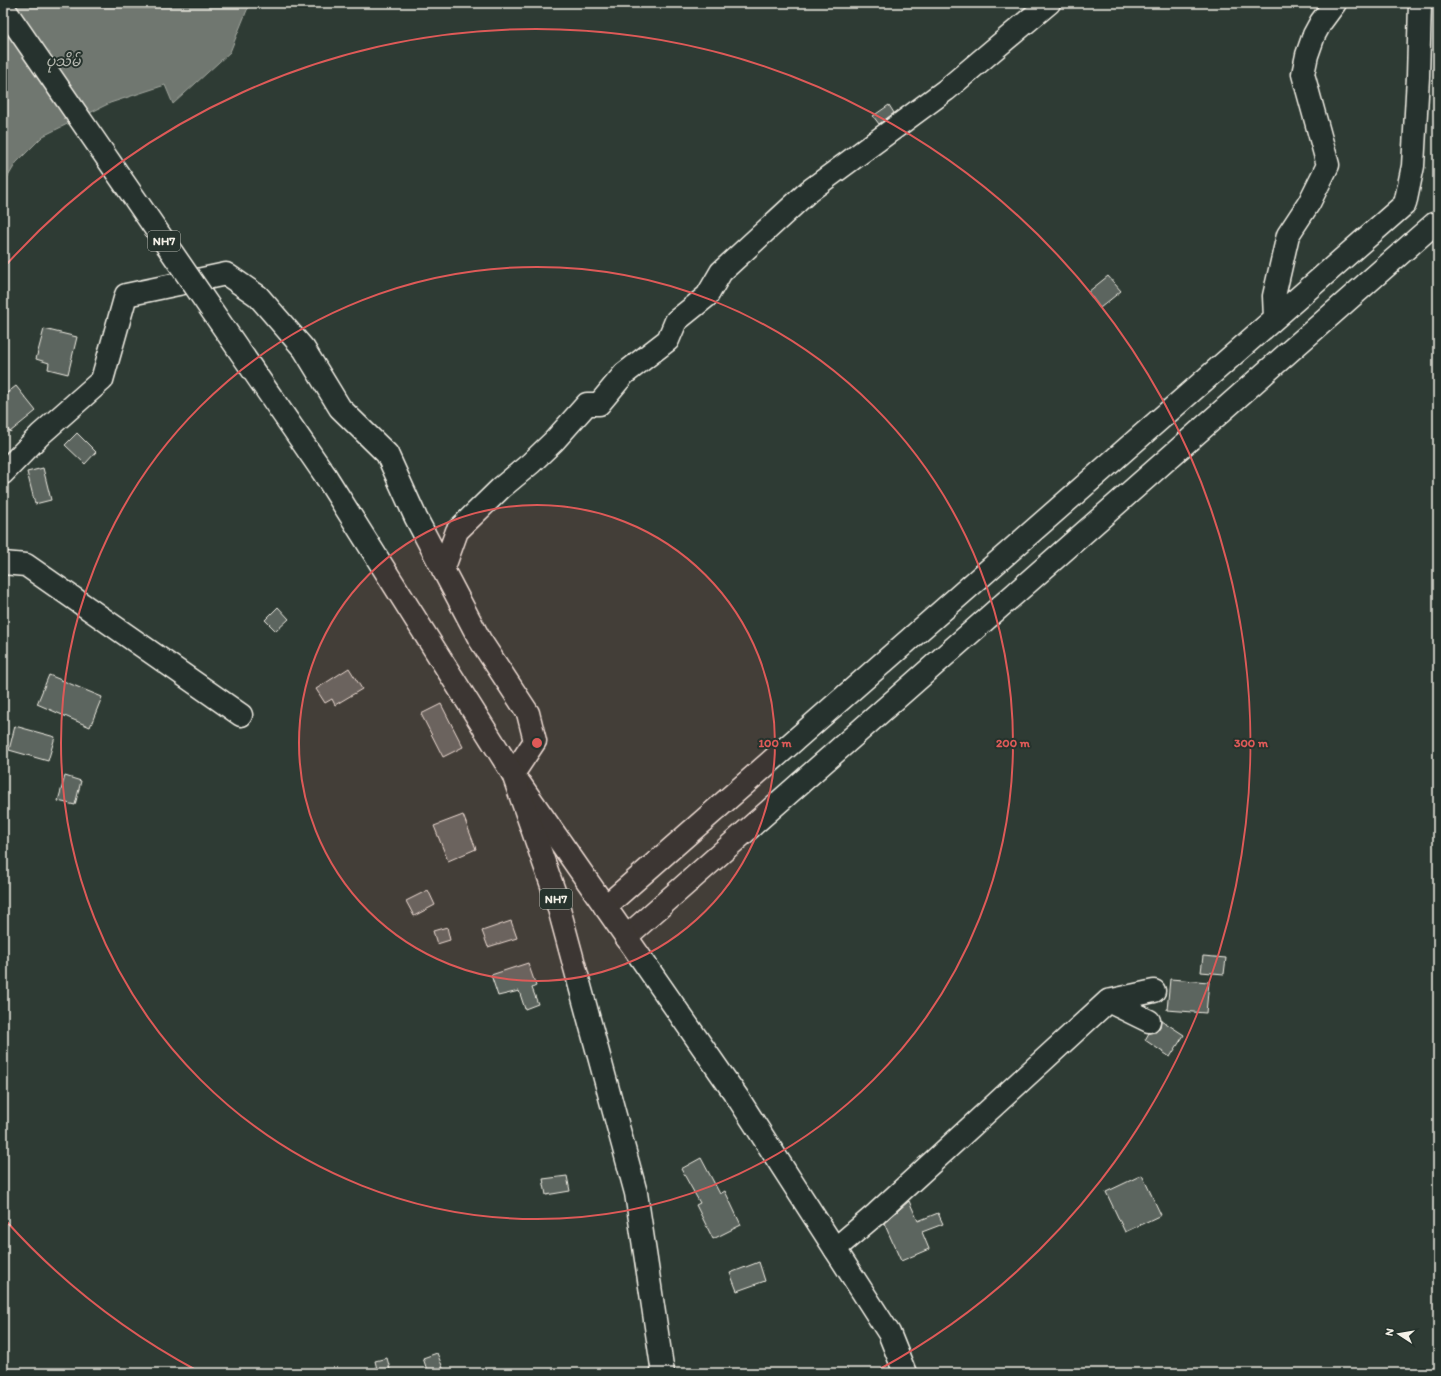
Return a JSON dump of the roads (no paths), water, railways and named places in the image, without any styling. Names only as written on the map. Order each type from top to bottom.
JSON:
[{"type":"main road","points":[[443,570],[457,531],[501,488],[540,454],[587,404],[600,404],[624,374],[668,340],[676,321],[707,296],[721,272],[809,191],[946,90],[1049,3]]},
{"type":"main road","points":[[1275,318],[1274,296],[1288,235],[1309,203],[1328,165],[1303,74],[1314,35],[1335,3]]},
{"type":"main road","points":[[605,907],[1405,204],[1412,166],[1418,77],[1420,3]]},
{"type":"main road","name":"NH7","points":[[3,7],[325,475],[513,774],[555,894],[636,1193],[663,1373]]},
{"type":"main road","points":[[626,936],[1434,224],[1438,223]]},
{"type":"main road","points":[[3,474],[41,434],[102,380],[126,295],[226,274],[258,296],[304,349],[340,408],[387,454],[416,518],[480,640],[528,712],[535,741],[513,774],[738,1098],[889,1333],[905,1373]]},
{"type":"main road","points":[[3,563],[26,565],[241,715]]},
{"type":"main road","points":[[835,1249],[876,1214],[1108,1001],[1154,990]]},
{"type":"main road","points":[[1108,1001],[1149,1021]]},
{"type":"water","name":"ပုသိမ်","points":[[3,3],[253,3],[247,10],[230,52],[173,104],[165,85],[110,103],[43,136],[16,163],[3,185]]}]
